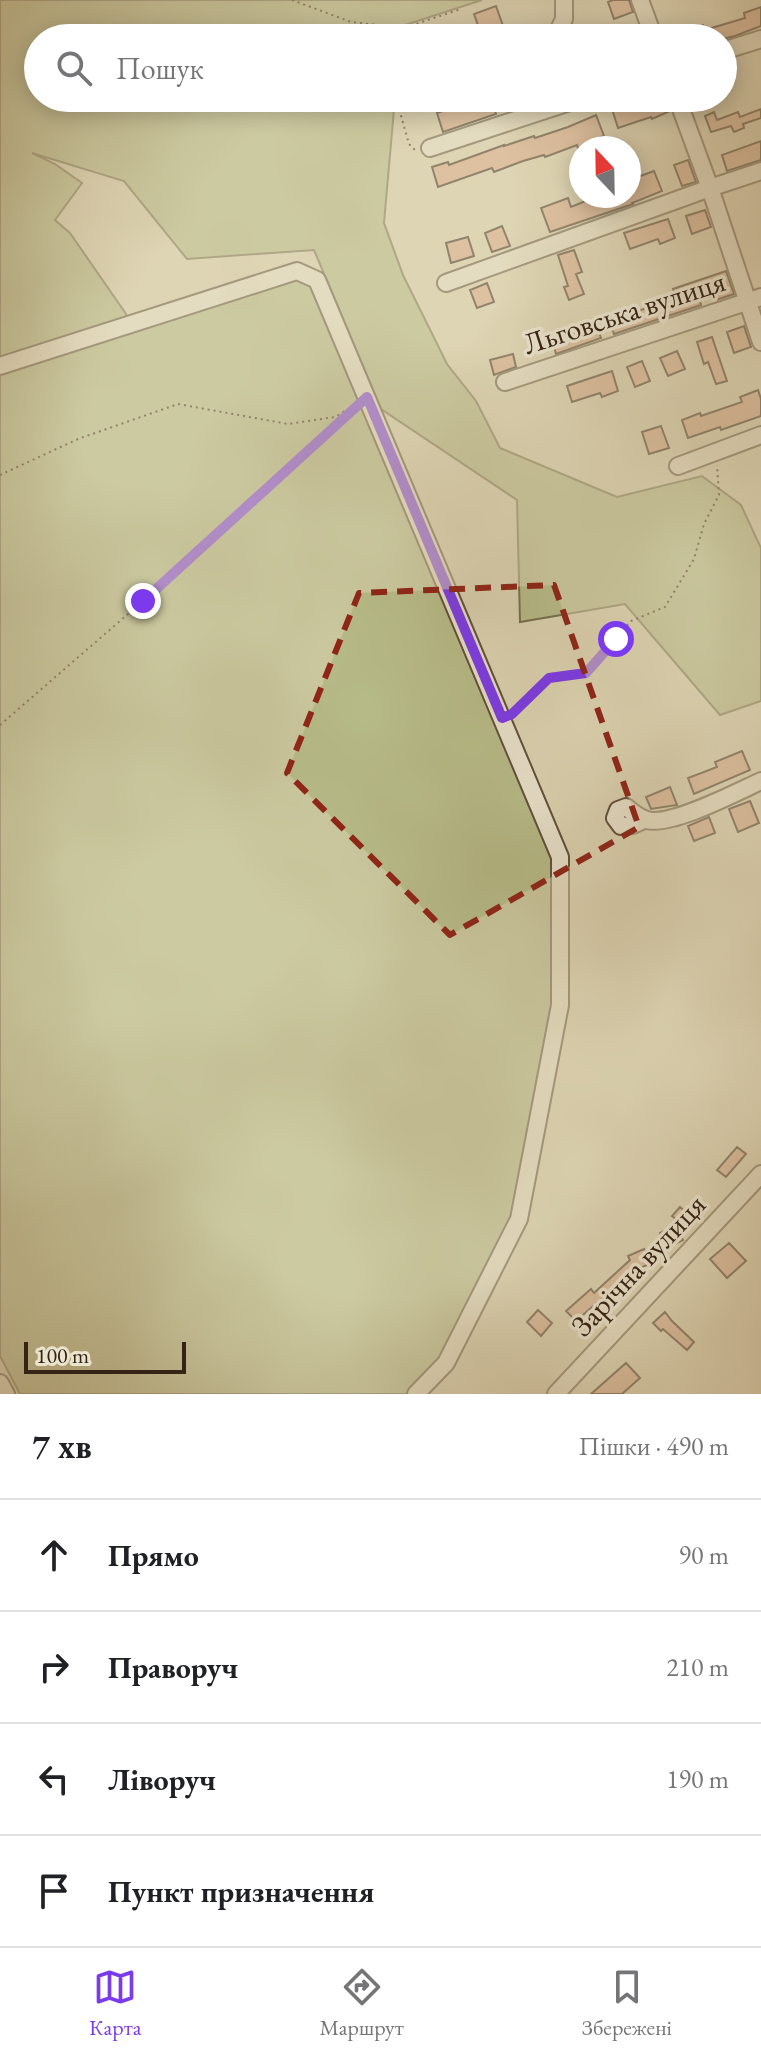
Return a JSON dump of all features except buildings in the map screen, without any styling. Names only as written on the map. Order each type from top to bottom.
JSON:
[{"type":"street","points":[[562,24],[564,0]]},
{"type":"street","points":[[640,0],[649,24]]},
{"type":"street","points":[[737,47],[761,39]]},
{"type":"street","points":[[430,148],[539,112]]},
{"type":"street","points":[[682,112],[754,299],[761,342]]},
{"type":"street","points":[[446,283],[761,171]]},
{"type":"street","points":[[0,366],[297,271],[317,280],[560,857],[560,1005],[519,1219],[446,1363],[416,1394]]},
{"type":"street","name":"Льговська вулиця","points":[[505,382],[754,299]]},
{"type":"street","points":[[678,466],[761,435]]},
{"type":"street","points":[[644,820],[658,822],[677,817],[761,781]]},
{"type":"street","name":"Зарічна вулиця","points":[[556,1394],[759,1181]]},
{"type":"street","points":[[0,1383],[6,1394]]},
{"type":"path","points":[[292,0],[351,22],[369,24]]},
{"type":"path","points":[[416,24],[461,9]]},
{"type":"path","points":[[400,112],[409,144],[416,151],[430,148]]},
{"type":"path","points":[[0,475],[78,439],[178,404],[288,424],[335,417],[367,397]]},
{"type":"path","points":[[0,725],[143,601],[367,397]]},
{"type":"path","points":[[502,718],[512,714],[549,678],[586,673],[631,621],[665,607],[694,559],[704,524],[719,495],[716,452]]},
{"type":"highlighted area","points":[[554,585],[639,827],[450,935],[287,773],[359,593]]},
{"type":"green space","points":[[0,0],[482,0],[408,24],[24,24],[24,112],[394,112],[384,223],[403,275],[447,364],[476,401],[500,448],[617,497],[702,476],[741,505],[761,548],[761,701],[720,715],[625,604],[520,622],[517,500],[381,409],[314,250],[187,259],[124,181],[32,153],[55,164],[82,183],[55,220],[70,233],[126,314],[129,323],[0,364]]},
{"type":"green space","points":[[296,274],[313,282],[555,858],[556,1004],[515,1215],[442,1360],[409,1394],[20,1394],[0,1356],[0,369]]},
{"type":"route","points":[[143,601],[367,397],[502,718],[512,714],[549,678],[586,673],[616,639]]}]
